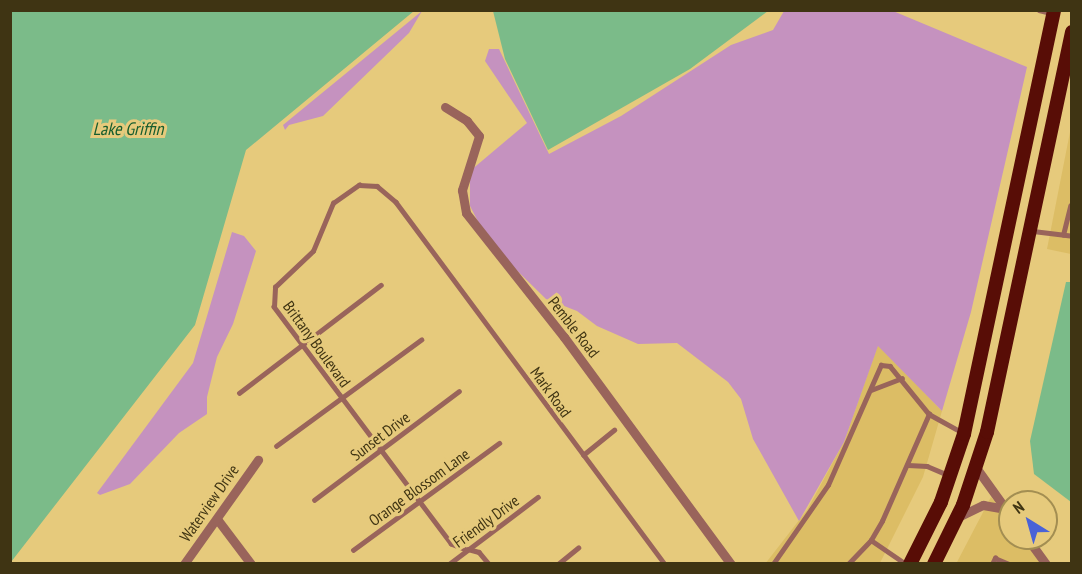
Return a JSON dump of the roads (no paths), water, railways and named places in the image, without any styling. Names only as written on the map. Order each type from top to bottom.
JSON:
[{"type":"main road","points":[[908,564],[951,476],[964,434],[1054,12]]},
{"type":"main road","points":[[934,564],[961,511],[977,469],[1050,135],[1066,85],[1071,32]]},
{"type":"main road","points":[[1045,55],[1050,71],[1066,85]]},
{"type":"main road","points":[[1034,108],[1044,118],[1050,135]]},
{"type":"main road","points":[[964,434],[977,469]]},
{"type":"main road","points":[[951,476],[962,488],[961,511]]},
{"type":"street","name":"Pemble Road","points":[[445,107],[467,121],[479,136],[462,190],[466,213],[564,337],[731,564]]},
{"type":"street","name":"Waterview Drive","points":[[184,564],[258,460]]},
{"type":"street","points":[[977,469],[998,498]]},
{"type":"street","points":[[961,511],[983,505],[998,509]]},
{"type":"street","points":[[217,519],[251,564]]},
{"type":"street","points":[[1035,550],[1043,563]]},
{"type":"lane","points":[[1039,10],[1054,12]]},
{"type":"lane","name":"Brittany Boulevard","points":[[419,233],[396,202],[377,186],[359,185],[338,197],[327,213],[313,251],[279,282],[273,294],[274,307],[451,544],[479,552],[489,564]]},
{"type":"lane","points":[[1063,235],[1070,206]]},
{"type":"lane","points":[[1030,230],[1071,236]]},
{"type":"lane","name":"Mark Road","points":[[419,233],[665,564]]},
{"type":"lane","points":[[239,393],[381,285]]},
{"type":"lane","points":[[276,446],[421,340]]},
{"type":"lane","points":[[773,564],[825,491],[880,365],[890,366],[902,378],[929,414],[964,434]]},
{"type":"lane","points":[[871,390],[902,378]]},
{"type":"lane","name":"Sunset Drive","points":[[314,500],[459,391]]},
{"type":"lane","points":[[848,564],[871,540],[908,465],[929,414]]},
{"type":"lane","points":[[583,455],[614,430]]},
{"type":"lane","name":"Orange Blossom Lane","points":[[353,550],[499,443]]},
{"type":"lane","points":[[908,465],[927,466],[951,476]]},
{"type":"lane","name":"Friendly Drive","points":[[448,564],[538,497]]},
{"type":"lane","points":[[871,540],[908,564]]},
{"type":"lane","points":[[558,564],[578,548]]},
{"type":"lane","points":[[992,564],[995,558],[1009,564]]},
{"type":"water","name":"Lake Griffin","points":[[11,10],[414,11],[246,150],[195,325],[11,562]]},
{"type":"water","points":[[493,10],[768,11],[690,69],[548,150],[505,59]]},
{"type":"water","points":[[1066,282],[1071,282],[1071,502],[1034,474],[1030,441]]}]
